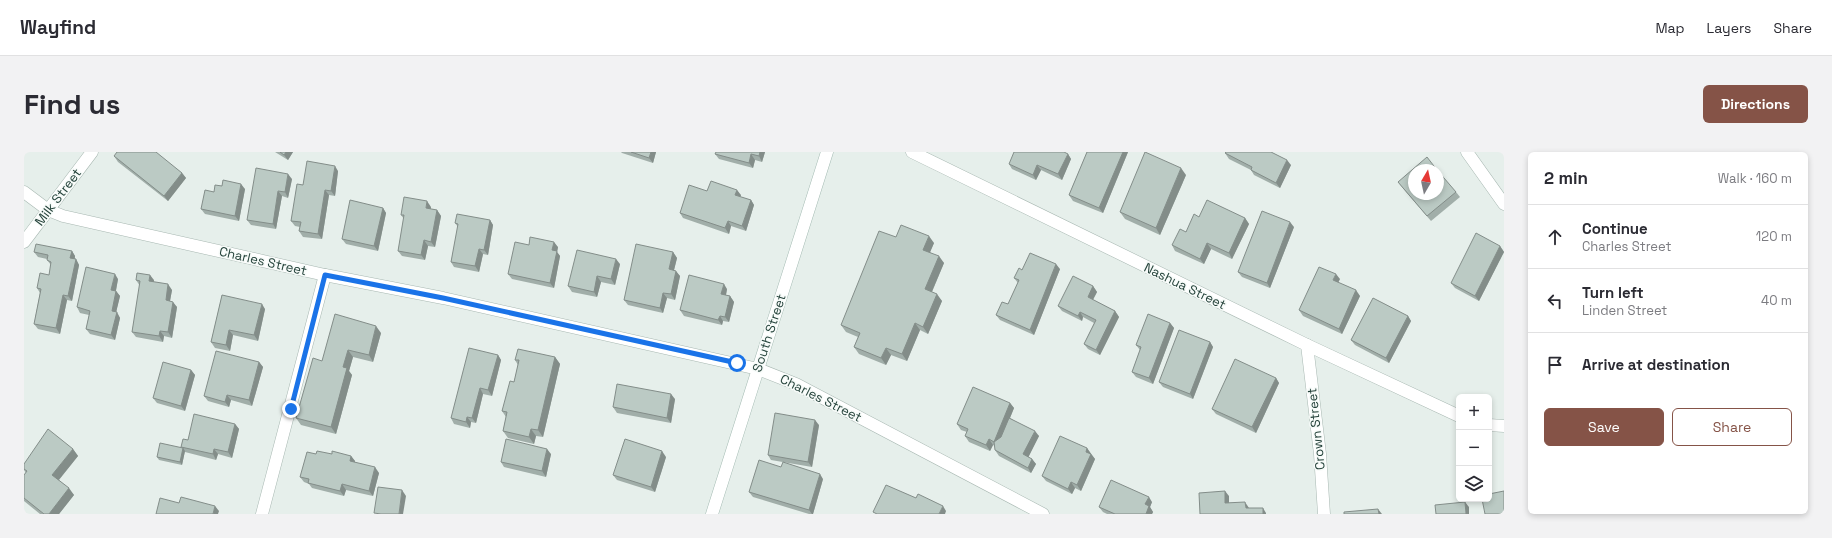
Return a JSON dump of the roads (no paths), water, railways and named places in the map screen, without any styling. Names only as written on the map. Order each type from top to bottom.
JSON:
[{"type":"street","name":"Milk Street","points":[[24,242],[92,152]]},
{"type":"street","name":"South Street","points":[[712,514],[827,152]]},
{"type":"street","name":"Nashua Street","points":[[912,152],[1306,345],[1456,415]]},
{"type":"street","points":[[1467,152],[1504,204]]},
{"type":"street","name":"Charles Street","points":[[24,192],[48,210],[63,216],[325,275],[443,298],[758,369],[796,384],[1036,512]]},
{"type":"street","points":[[262,514],[325,275]]},
{"type":"street","name":"Crown Street","points":[[1306,345],[1320,454],[1324,514]]},
{"type":"street","points":[[1492,425],[1504,426]]}]
